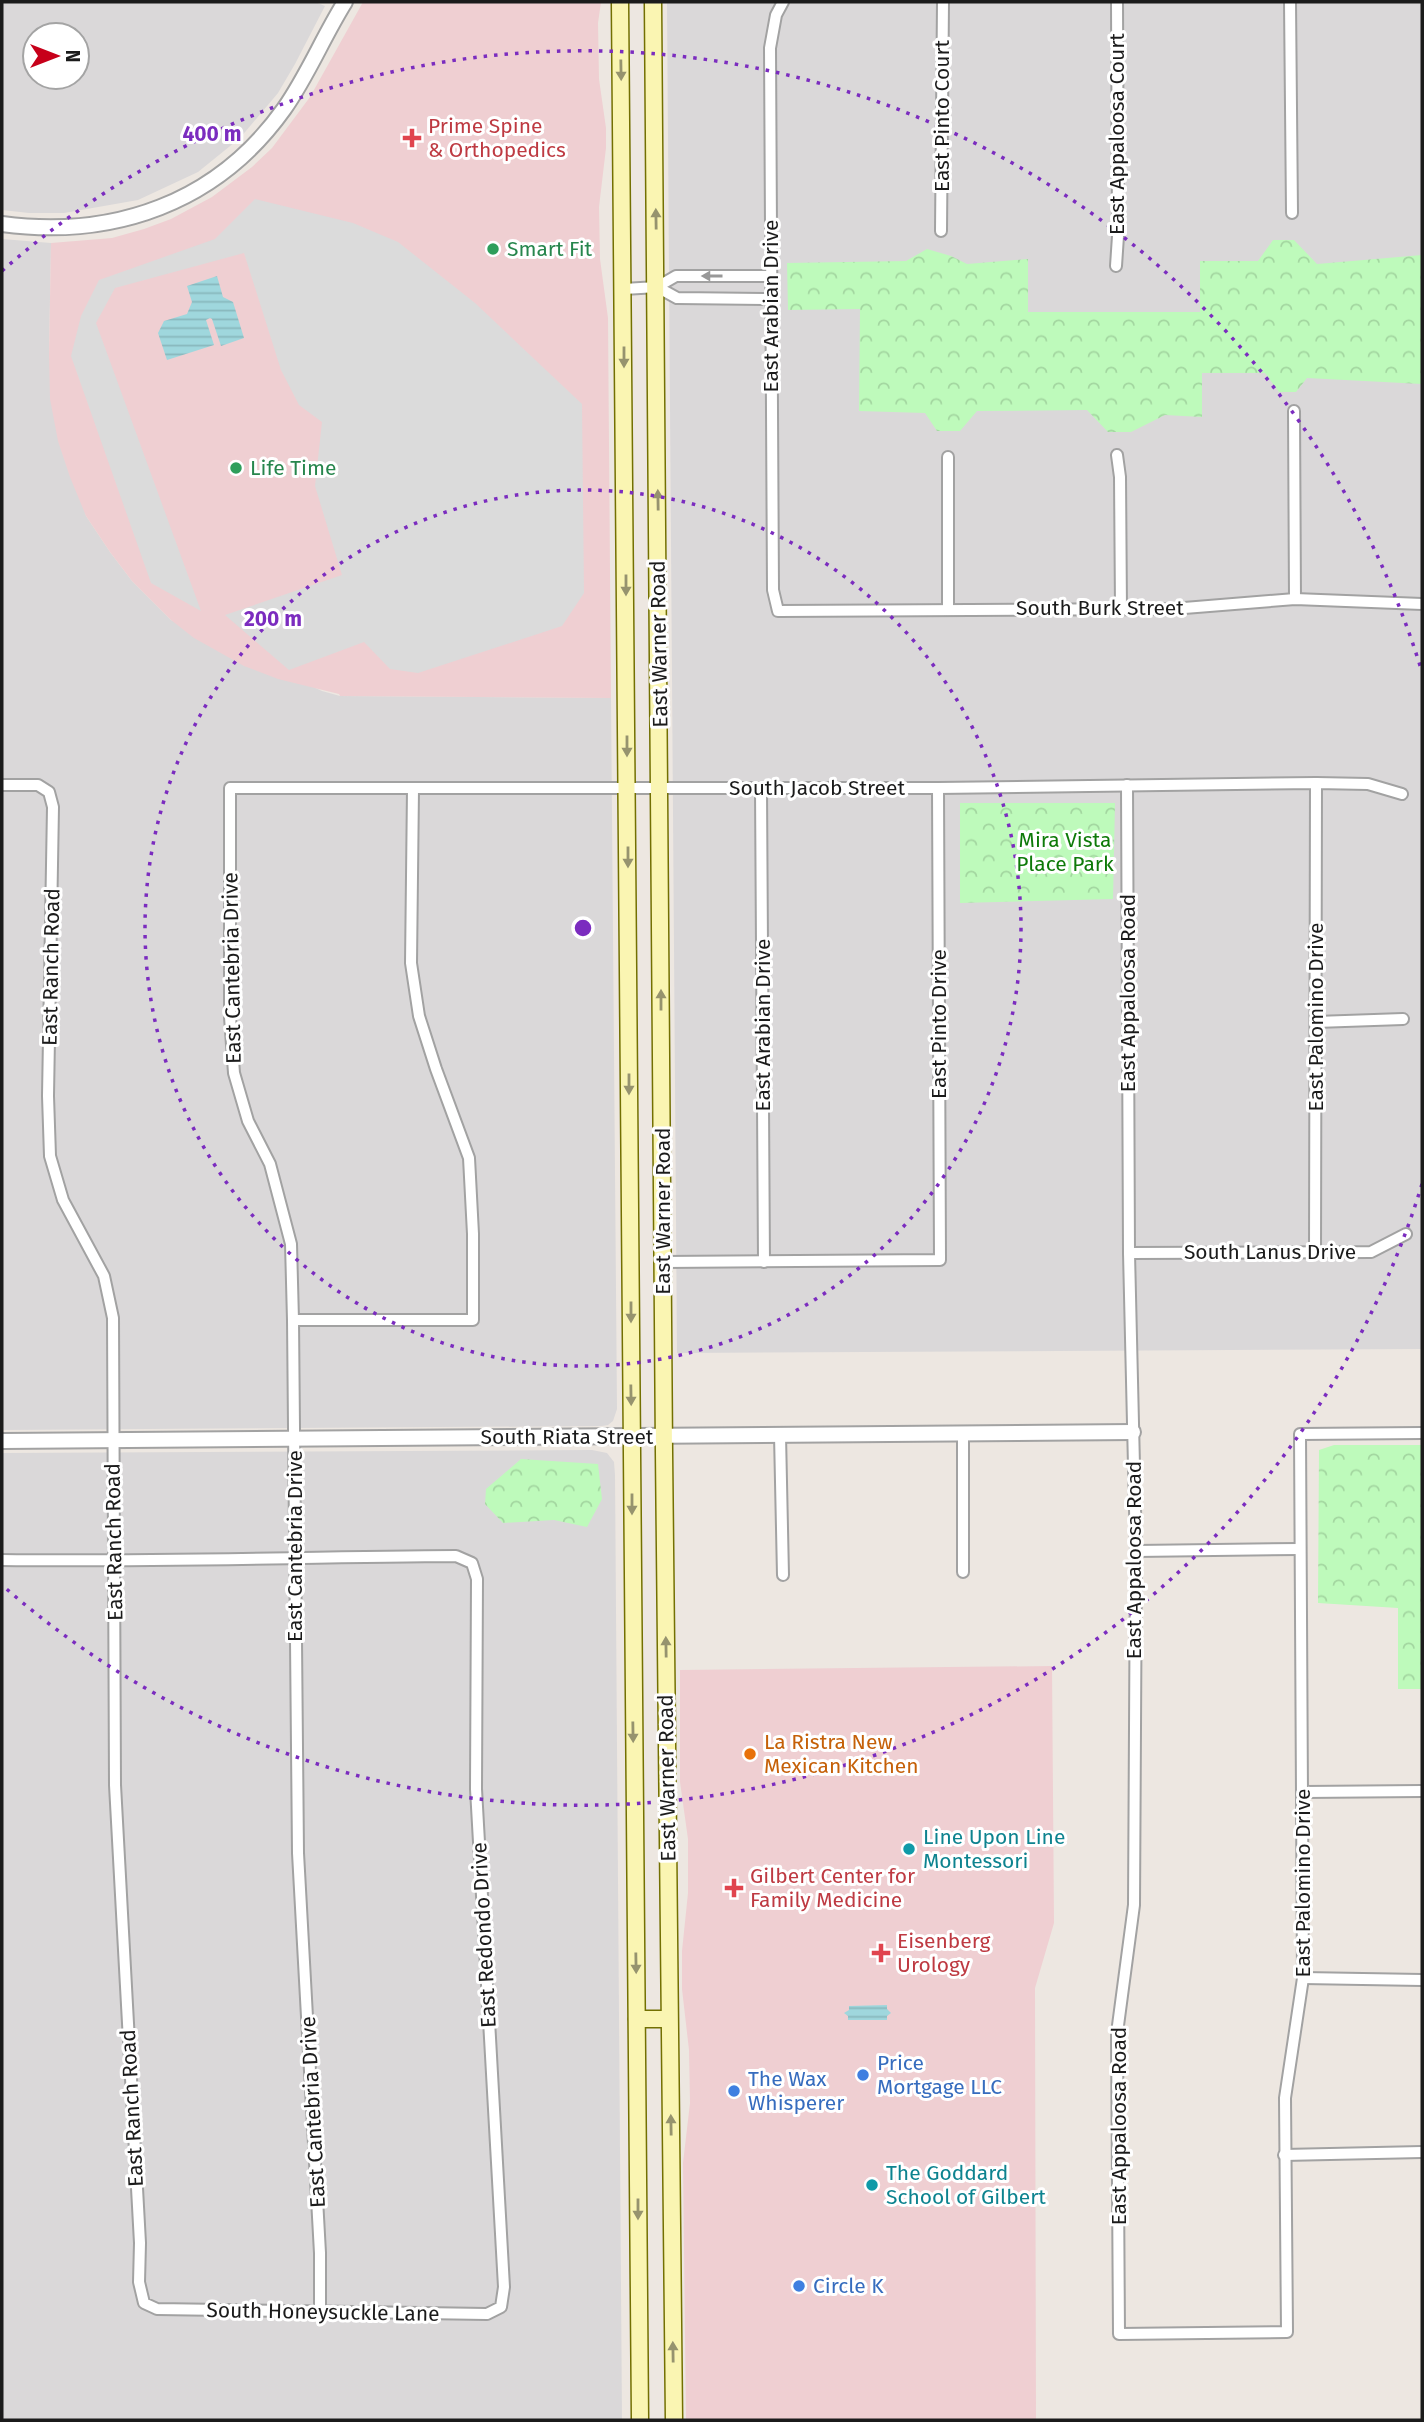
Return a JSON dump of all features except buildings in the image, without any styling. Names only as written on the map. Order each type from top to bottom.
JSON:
[{"type":"main road","name":"East Warner Road","points":[[620,2],[640,2420]]},
{"type":"main road","name":"East Warner Road","points":[[653,2],[674,2420]]},
{"type":"main road","points":[[637,2019],[670,2019]]},
{"type":"street","points":[[2,224],[51,229],[118,221],[167,204],[202,186],[245,154],[265,134],[301,82],[345,2]]},
{"type":"street","name":"East Arabian Drive","points":[[778,611],[773,590],[770,47],[776,15],[783,2]]},
{"type":"street","name":"East Pinto Court","points":[[941,231],[943,2]]},
{"type":"street","name":"East Appaloosa Court","points":[[1116,266],[1117,2]]},
{"type":"street","points":[[1290,2],[1292,213]]},
{"type":"street","points":[[624,289],[657,287],[676,276],[771,276]]},
{"type":"street","points":[[657,287],[677,298],[771,299]]},
{"type":"street","points":[[1294,411],[1295,599]]},
{"type":"street","points":[[1117,455],[1120,477],[1121,609]]},
{"type":"street","points":[[948,457],[948,608]]},
{"type":"street","name":"South Burk Street","points":[[778,611],[948,608],[1172,609],[1295,599],[1422,604]]},
{"type":"street","name":"South Jacob Street","points":[[230,788],[761,789],[1317,783],[1368,784],[1402,794]]},
{"type":"street","name":"East Palomino Drive","points":[[1315,1252],[1317,783]]},
{"type":"street","name":"East Ranch Road","points":[[2,785],[38,785],[49,792],[53,807],[48,1096],[50,1156],[63,1200],[104,1276],[113,1318],[115,1785],[140,2244],[139,2282],[144,2304]]},
{"type":"street","name":"East Appaloosa Road","points":[[1127,785],[1129,1253],[1136,1551],[1135,1905],[1117,2032],[1119,2334],[1287,2332]]},
{"type":"street","name":"East Cantebria Drive","points":[[230,788],[230,1017],[234,1073],[248,1121],[270,1164],[291,1244],[298,1853],[319,2227],[320,2313]]},
{"type":"street","name":"East Pinto Drive","points":[[764,1262],[940,1260],[938,788]]},
{"type":"street","points":[[293,1320],[473,1320],[473,1234],[468,1158],[423,1026],[411,963],[413,789]]},
{"type":"street","name":"East Arabian Drive","points":[[761,789],[764,1262]]},
{"type":"street","points":[[1316,1022],[1403,1018]]},
{"type":"street","name":"South Lanus Drive","points":[[1129,1253],[1371,1252],[1406,1234]]},
{"type":"street","points":[[663,1262],[764,1262]]},
{"type":"street","name":"South Riata Street","points":[[2,1441],[1133,1432]]},
{"type":"street","name":"East Palomino Drive","points":[[1287,2332],[1285,2098],[1303,1978],[1300,1434],[1422,1433]]},
{"type":"street","points":[[963,1434],[963,1573]]},
{"type":"street","points":[[780,1435],[783,1574]]},
{"type":"street","points":[[1136,1551],[1300,1549]]},
{"type":"street","name":"East Redondo Drive","points":[[295,1557],[456,1556],[472,1563],[477,1579],[476,1788],[504,2287],[501,2307]]},
{"type":"street","points":[[2,1560],[115,1562],[295,1557]]},
{"type":"street","points":[[1304,1792],[1422,1791]]},
{"type":"street","points":[[1303,1978],[1422,1980]]},
{"type":"street","points":[[1284,2155],[1422,2152]]},
{"type":"street","name":"South Honeysuckle Lane","points":[[144,2304],[157,2309],[320,2313],[487,2314],[501,2307]]},
{"type":"shaded area","points":[[2,2],[315,2],[325,6],[278,93],[240,138],[198,172],[138,200],[64,213],[2,210]]},
{"type":"shaded area","points":[[363,2],[601,2],[598,23],[599,79],[606,148],[599,207],[600,259],[608,318],[611,698],[340,696],[278,679],[244,666],[194,638],[171,620],[132,581],[86,516],[70,477],[58,441],[50,399],[51,243],[112,238],[171,219],[212,197],[252,167],[272,148],[310,97]]},
{"type":"shaded area","points":[[667,2],[1422,2],[1422,1349],[677,1353]]},
{"type":"shaded area","points":[[255,199],[353,223],[398,242],[475,303],[582,404],[584,593],[562,626],[418,673],[390,669],[364,642],[289,670],[225,615],[342,575],[315,486],[322,422],[299,405],[281,370],[244,253],[115,288],[96,323],[201,611],[151,583],[71,356],[81,316],[99,280],[215,239]]},
{"type":"shaded area","points":[[2,239],[51,243],[49,355],[86,516],[132,581],[171,620],[322,691],[340,696],[611,698],[617,1409],[613,1421],[608,1425],[2,1430]]},
{"type":"shaded area","points":[[592,1450],[607,1453],[614,1462],[615,1475],[622,2420],[2,2420],[2,1453]]},
{"type":"shaded area","points":[[1052,1666],[1054,1923],[1035,1988],[1036,2420],[686,2420],[683,2163],[690,2103],[682,1951],[688,1893],[688,1839],[680,1782],[680,1670]]},
{"type":"green space","points":[[1273,240],[1294,240],[1317,264],[1422,255],[1422,384],[1307,378],[1296,392],[1279,392],[1265,373],[1202,373],[1202,417],[1165,415],[1131,432],[1108,432],[1087,410],[977,411],[960,431],[937,431],[925,413],[859,411],[860,309],[788,310],[787,263],[906,261],[927,249],[967,264],[1028,259],[1028,312],[1200,312],[1200,261],[1258,261]]},
{"type":"green space","name":"Mira Vista Place Park","points":[[960,803],[1115,803],[1113,899],[960,903]]},
{"type":"green space","points":[[1334,1445],[1422,1445],[1422,1689],[1398,1689],[1398,1608],[1318,1603],[1319,1450]]},
{"type":"green space","points":[[521,1459],[598,1464],[602,1499],[587,1527],[554,1520],[503,1523],[485,1504],[486,1489]]},
{"type":"water","points":[[217,276],[223,297],[233,302],[244,338],[221,346],[210,318],[206,320],[214,345],[167,360],[158,333],[164,321],[187,314],[192,302],[187,286]]},
{"type":"water","points":[[887,2005],[891,2013],[887,2020],[848,2020],[844,2013],[849,2010],[849,2006]]},
{"type":"place","name":"Prime Spine & Orthopedics","points":[[412,138]]},
{"type":"place","name":"Smart Fit","points":[[493,249]]},
{"type":"place","name":"Life Time","points":[[236,468]]},
{"type":"place","name":"La Ristra New Mexican Kitchen","points":[[750,1754]]},
{"type":"place","name":"Line Upon Line Montessori","points":[[909,1849]]},
{"type":"place","name":"Gilbert Center for Family Medicine","points":[[734,1888]]},
{"type":"place","name":"Eisenberg Urology","points":[[881,1953]]},
{"type":"place","name":"Price Mortgage LLC","points":[[863,2075]]},
{"type":"place","name":"The Wax Whisperer","points":[[734,2091]]},
{"type":"place","name":"The Goddard School of Gilbert","points":[[872,2185]]},
{"type":"place","name":"Circle K","points":[[799,2286]]}]
